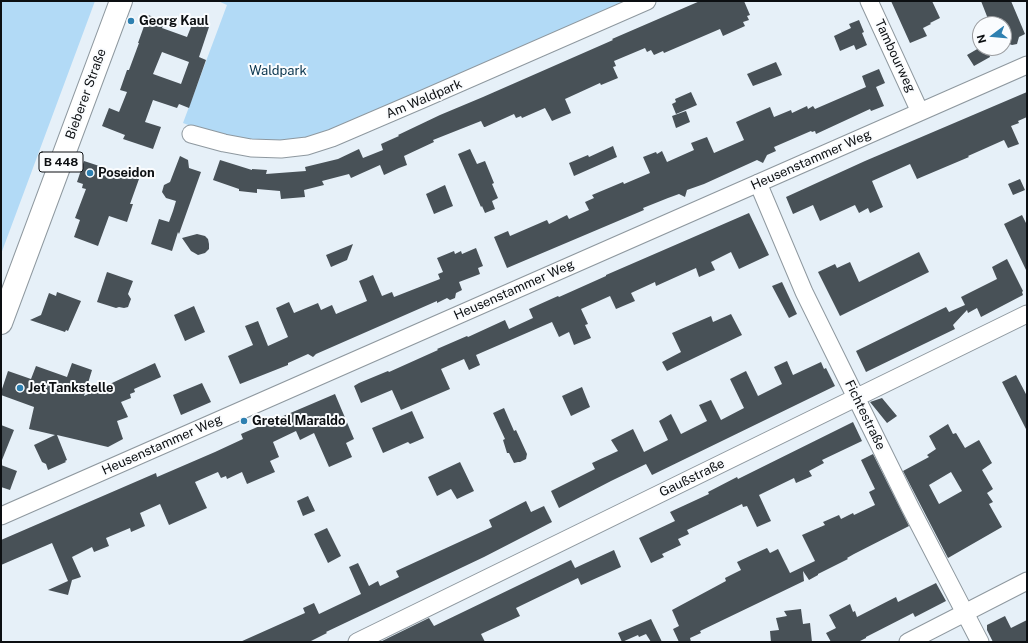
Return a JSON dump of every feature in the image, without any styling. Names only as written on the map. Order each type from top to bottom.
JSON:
[{"type":"main road","name":"Bieberer Straße","points":[[1,323],[120,1]]},
{"type":"street","name":"Am Waldpark","points":[[191,134],[224,144],[251,148],[281,149],[307,146],[332,138],[647,1]]},
{"type":"street","name":"Tambourweg","points":[[869,1],[920,112]]},
{"type":"street","name":"Heusenstammer Weg","points":[[1,516],[1027,65]]},
{"type":"street","name":"Fichtestraße","points":[[758,183],[804,292],[980,642]]},
{"type":"street","name":"Gaußstraße","points":[[357,642],[1027,314]]},
{"type":"street","points":[[908,642],[1027,581]]},
{"type":"green space","points":[[1,1],[95,1],[1,254]]},
{"type":"green space","name":"Waldpark","points":[[218,1],[627,1],[327,131],[302,139],[272,143],[223,138],[183,123],[227,5]]},
{"type":"building","points":[[700,1],[744,1],[750,15],[747,16],[749,20],[743,22],[745,26],[723,36],[720,29],[664,53],[663,51],[654,55],[651,50],[647,52],[645,48],[614,61],[616,66],[613,67],[618,78],[601,85],[600,83],[565,99],[571,113],[552,121],[545,108],[522,118],[521,116],[516,118],[514,114],[485,127],[481,121],[433,140],[434,142],[404,156],[407,165],[384,175],[380,165],[351,178],[349,174],[322,181],[324,185],[304,190],[305,197],[281,199],[280,191],[257,189],[257,193],[239,191],[239,189],[213,180],[220,160],[252,170],[267,170],[266,174],[306,171],[305,167],[338,159],[359,149],[363,158],[383,150],[381,144],[440,115]]},
{"type":"building","points":[[891,1],[932,1],[940,18],[923,28],[927,36],[910,43]]},
{"type":"building","points":[[981,1],[1011,1],[1025,34],[1019,37],[1017,44],[1012,45],[1012,16],[987,16]]},
{"type":"building","points":[[148,15],[165,21],[162,28],[187,37],[193,22],[209,27],[199,57],[206,60],[189,108],[179,104],[177,108],[153,100],[145,122],[161,127],[153,149],[123,139],[125,135],[102,126],[109,108],[119,112],[127,92],[120,90],[127,70],[129,70]],"holes":[[[162,52],[189,62],[181,84],[153,74]]]},
{"type":"building","points":[[859,20],[867,45],[856,50],[854,45],[840,51],[834,36],[851,28],[849,24]]},
{"type":"building","points":[[972,52],[972,56],[990,57],[974,66],[967,55]]},
{"type":"building","points":[[776,62],[782,75],[753,86],[747,74]]},
{"type":"building","points":[[879,69],[885,83],[876,87],[884,106],[871,111],[870,109],[816,134],[815,131],[811,131],[774,147],[776,151],[767,155],[763,163],[757,160],[687,190],[685,197],[679,194],[668,198],[643,208],[644,210],[507,268],[494,237],[508,231],[510,236],[547,220],[549,224],[567,215],[569,219],[589,210],[585,202],[594,198],[592,195],[650,173],[643,157],[656,152],[657,154],[662,151],[667,162],[694,150],[691,143],[707,137],[714,153],[744,140],[736,122],[770,107],[774,117],[791,110],[792,113],[807,106],[808,109],[813,106],[815,109],[866,87],[862,76]]},
{"type":"building","points":[[691,92],[697,105],[676,114],[672,104],[676,102],[675,99]]},
{"type":"building","points":[[1027,92],[1027,117],[1018,121],[1019,123],[1011,126],[1019,144],[1008,148],[1004,140],[917,179],[910,164],[872,181],[883,207],[870,213],[868,208],[859,213],[855,205],[820,221],[813,205],[793,214],[786,197],[865,161]]},
{"type":"building","points":[[686,111],[690,122],[676,128],[672,116]]},
{"type":"building","points":[[613,146],[617,157],[574,176],[569,163],[588,155],[589,157]]},
{"type":"building","points":[[470,149],[477,164],[485,161],[498,198],[492,201],[495,209],[485,213],[458,154]]},
{"type":"building","points":[[180,156],[188,160],[189,168],[201,172],[172,251],[151,244],[159,219],[169,222],[173,211],[176,201],[166,198],[162,192],[164,185],[170,182]]},
{"type":"building","points":[[84,161],[139,179],[130,204],[133,204],[127,222],[109,216],[98,246],[74,237],[80,220],[75,218],[86,189],[82,188],[83,184],[77,182]]},
{"type":"building","points":[[1020,179],[1025,190],[1013,195],[1008,184]]},
{"type":"building","points":[[445,185],[453,206],[434,214],[426,194]]},
{"type":"building","points":[[749,213],[769,255],[739,269],[731,252],[711,262],[715,270],[699,277],[696,268],[656,286],[655,282],[631,293],[635,301],[616,309],[610,296],[581,309],[588,324],[585,325],[591,338],[574,345],[569,332],[559,337],[552,322],[476,355],[480,365],[469,370],[464,359],[441,369],[450,389],[401,410],[392,390],[361,403],[354,386],[359,383],[388,371],[389,372],[438,350],[437,349],[505,320],[509,329],[533,318],[529,309]]},
{"type":"building","points":[[1022,215],[1027,225],[1027,272],[1004,224]]},
{"type":"building","points":[[197,234],[205,236],[208,239],[209,244],[209,249],[205,253],[198,255],[191,251],[182,238]]},
{"type":"building","points":[[353,244],[347,260],[331,267],[326,255]]},
{"type":"building","points":[[476,248],[483,266],[478,268],[480,274],[459,282],[462,290],[456,293],[455,298],[450,300],[447,298],[437,303],[437,301],[316,354],[313,357],[308,354],[288,363],[288,365],[240,384],[228,356],[253,345],[245,326],[258,321],[268,346],[288,337],[276,308],[289,302],[294,313],[318,303],[321,310],[332,305],[336,314],[367,301],[359,281],[373,275],[382,296],[392,292],[394,297],[440,279],[438,274],[443,272],[437,258],[454,251],[455,254],[461,251],[462,254]]},
{"type":"building","points":[[919,252],[929,272],[840,316],[818,272],[835,264],[837,268],[850,262],[859,282]]},
{"type":"building","points":[[1007,259],[1023,291],[1023,295],[981,317],[977,308],[968,313],[967,310],[953,325],[955,329],[866,372],[856,351],[946,307],[949,312],[965,305],[961,297],[997,279],[992,267]]},
{"type":"building","points":[[107,272],[133,281],[128,294],[131,299],[128,307],[116,308],[97,302]]},
{"type":"building","points":[[782,282],[797,314],[789,318],[772,286]]},
{"type":"building","points":[[57,292],[81,301],[68,331],[66,330],[65,332],[30,320],[41,315],[49,293],[56,296]]},
{"type":"building","points":[[194,306],[205,332],[185,341],[174,315]]},
{"type":"building","points":[[731,314],[742,335],[667,371],[662,362],[681,352],[672,333],[711,316],[713,322]]},
{"type":"building","points":[[787,361],[793,375],[821,362],[824,369],[826,368],[835,386],[652,475],[646,464],[559,508],[551,491],[595,469],[592,463],[618,451],[611,440],[633,429],[644,452],[668,440],[659,421],[671,414],[681,434],[707,421],[699,405],[711,400],[721,420],[744,408],[730,379],[746,371],[758,396],[782,384],[774,367]]},
{"type":"building","points":[[72,363],[92,370],[84,396],[155,363],[161,377],[134,389],[135,392],[130,394],[131,398],[121,402],[128,417],[117,421],[123,439],[108,447],[57,435],[67,460],[65,461],[66,462],[48,470],[46,464],[42,462],[34,445],[55,435],[29,429],[34,407],[1,395],[1,392],[8,371],[31,379],[36,366],[67,377]]},
{"type":"building","points":[[1016,375],[1027,396],[1027,431],[1002,382]]},
{"type":"building","points":[[202,383],[211,402],[181,415],[173,395]]},
{"type":"building","points":[[582,387],[590,407],[571,416],[562,396]]},
{"type":"building","points":[[335,394],[354,439],[346,443],[352,457],[329,467],[314,433],[300,440],[296,431],[273,442],[279,457],[270,461],[275,472],[247,484],[242,472],[227,479],[226,476],[221,478],[218,472],[195,482],[207,508],[169,525],[160,504],[140,513],[145,526],[131,532],[130,528],[106,538],[109,546],[94,552],[92,547],[72,557],[81,577],[72,580],[68,595],[48,590],[68,581],[52,543],[1,565],[1,540],[156,473],[157,477],[215,452],[243,439],[241,434]]},
{"type":"building","points":[[882,398],[897,416],[887,423],[870,402]]},
{"type":"building","points":[[504,408],[514,431],[516,430],[527,454],[526,459],[520,462],[514,463],[509,453],[507,453],[503,440],[505,439],[493,413]]},
{"type":"building","points":[[412,411],[424,438],[410,444],[408,442],[383,453],[372,428]]},
{"type":"building","points":[[853,422],[862,441],[822,460],[824,463],[809,471],[812,476],[796,483],[794,478],[759,495],[771,521],[757,527],[747,506],[743,507],[742,504],[687,530],[689,534],[678,539],[681,545],[662,554],[664,557],[651,563],[639,538],[675,521],[670,512],[709,494],[708,492],[737,477],[738,479]]},
{"type":"building","points":[[948,424],[953,434],[956,433],[965,448],[979,440],[992,463],[982,470],[993,489],[987,493],[993,502],[989,504],[1002,527],[948,558],[903,471],[929,457],[927,455],[936,449],[929,436]],"holes":[[[951,472],[962,491],[939,504],[929,485]]]},
{"type":"building","points":[[1,425],[14,430],[2,460],[1,460]]},
{"type":"building","points":[[873,454],[909,526],[854,554],[847,558],[848,559],[809,580],[803,571],[804,581],[700,631],[701,633],[690,638],[691,642],[679,642],[673,629],[679,626],[672,610],[726,581],[725,578],[741,570],[737,562],[767,548],[770,553],[778,549],[790,573],[815,561],[802,535],[825,525],[823,522],[839,515],[841,519],[853,513],[854,515],[875,505],[869,492],[875,489],[861,460]]},
{"type":"building","points":[[460,462],[474,491],[457,499],[451,489],[437,496],[428,477]]},
{"type":"building","points":[[1,465],[17,471],[10,490],[1,487]]},
{"type":"building","points":[[308,496],[315,511],[303,516],[297,501]]},
{"type":"building","points":[[526,501],[531,512],[544,506],[552,522],[484,557],[326,632],[327,633],[309,642],[240,642],[305,613],[303,608],[314,603],[319,614],[361,594],[349,567],[358,563],[369,586],[378,581],[380,586],[399,577],[396,571],[492,527],[489,520]]},
{"type":"building","points":[[327,528],[341,556],[328,563],[314,534]]},
{"type":"building","points":[[614,550],[621,567],[581,585],[578,578],[516,608],[520,616],[481,634],[485,642],[380,642],[429,618],[434,626],[571,560],[575,568]]},
{"type":"building","points":[[936,583],[946,601],[915,617],[913,613],[858,642],[831,642],[826,633],[836,628],[829,615],[850,604],[857,617],[896,597],[898,602]]},
{"type":"building","points":[[801,609],[803,624],[810,623],[812,642],[771,642],[770,631],[779,630],[776,618],[787,616],[784,611]]},
{"type":"building","points":[[1005,616],[1011,628],[1027,620],[1027,642],[993,642],[987,630],[987,625]]},
{"type":"building","points":[[651,619],[662,642],[651,642],[646,634],[639,637],[638,635],[622,642],[618,633]]},
{"type":"place","name":"Georg Kaul","points":[[131,21]]},
{"type":"place","name":"Poseidon","points":[[90,173]]},
{"type":"place","name":"Jet Tankstelle","points":[[20,388]]},
{"type":"place","name":"Gretel Maraldo","points":[[244,421]]}]
